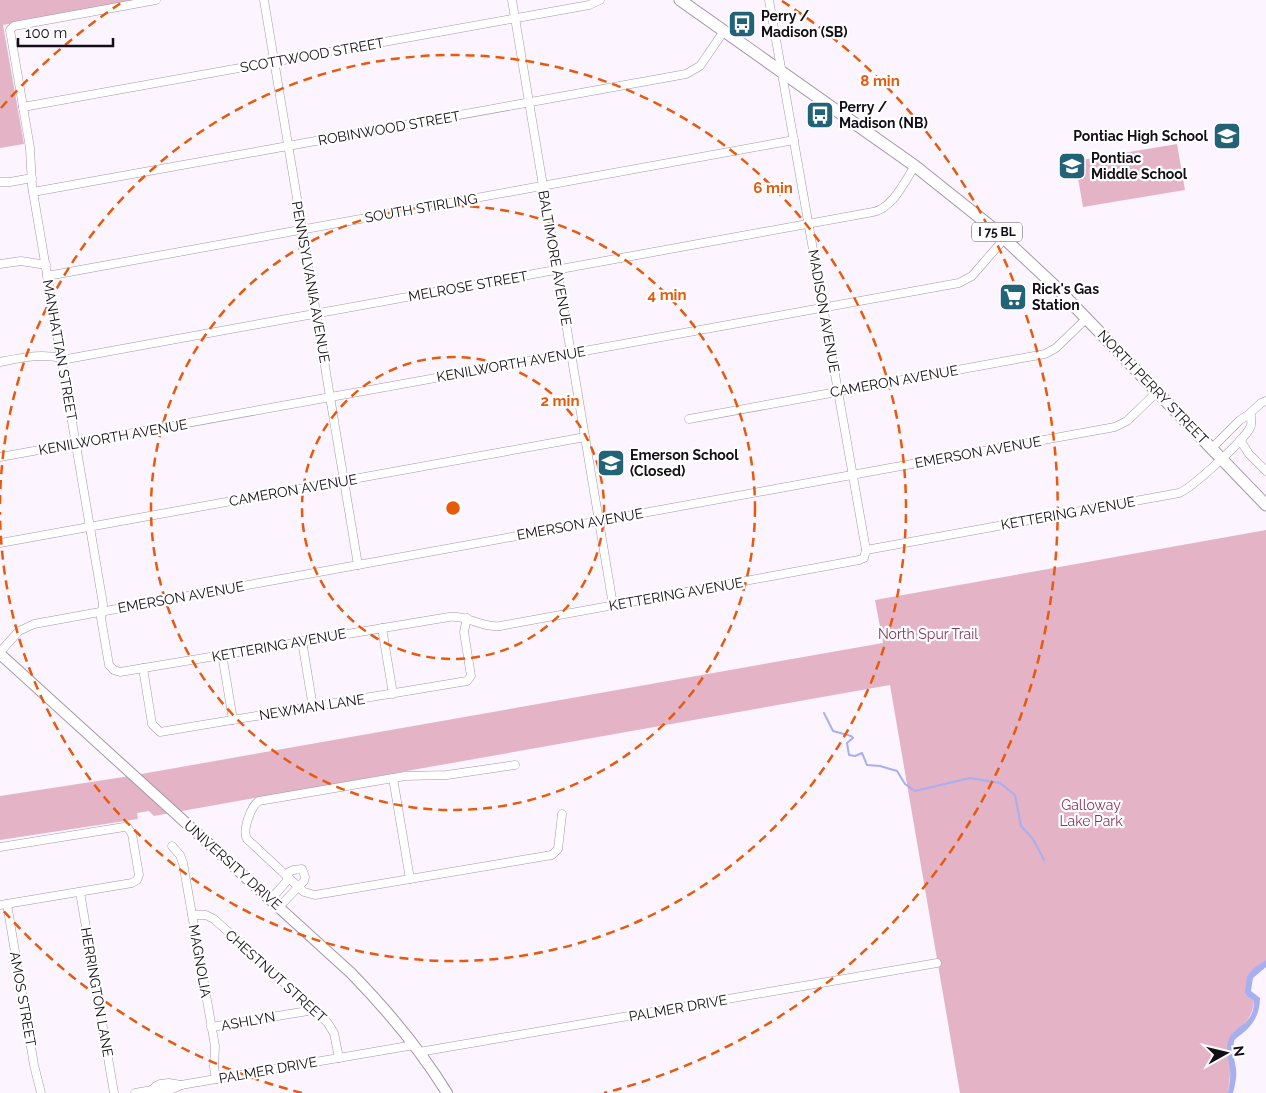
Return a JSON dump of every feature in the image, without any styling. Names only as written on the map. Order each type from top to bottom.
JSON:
[{"type":"main road","name":"NORTH PERRY STREET","points":[[680,0],[915,166],[1005,238],[1052,282],[1266,505]]},
{"type":"main road","name":"UNIVERSITY DRIVE","points":[[0,653],[362,984],[417,1048],[447,1093]]},
{"type":"street","name":"MANHATTAN STREET","points":[[114,670],[109,662],[101,618],[103,604],[33,192],[30,148],[10,31],[14,26],[156,0]]},
{"type":"street","name":"PENNSYLVANIA AVENUE","points":[[264,0],[358,565]]},
{"type":"street","name":"BALTIMORE AVENUE","points":[[512,0],[613,605]]},
{"type":"street","name":"SCOTTWOOD STREET","points":[[23,107],[589,5],[600,0]]},
{"type":"street","name":"MADISON AVENUE","points":[[769,0],[866,550]]},
{"type":"street","name":"ROBINWOOD STREET","points":[[33,192],[690,73],[703,64],[724,31]]},
{"type":"street","name":"SOUTH STIRLING","points":[[48,276],[794,140]]},
{"type":"street","name":"MELROSE STREET","points":[[0,362],[40,355],[51,355],[67,359],[881,210],[888,204],[915,166]]},
{"type":"street","points":[[1,182],[10,177],[32,176]]},
{"type":"street","name":"KENILWORTH AVENUE","points":[[0,457],[963,282],[972,276],[1005,238]]},
{"type":"street","points":[[0,264],[20,261],[46,265]]},
{"type":"street","name":"CAMERON AVENUE","points":[[689,419],[1045,354],[1056,348],[1087,318]]},
{"type":"street","name":"EMERSON AVENUE","points":[[0,653],[17,633],[29,626],[1115,427],[1127,421],[1158,392]]},
{"type":"street","points":[[1212,448],[1240,420],[1252,413],[1260,403],[1266,401]]},
{"type":"street","name":"KETTERING AVENUE","points":[[114,670],[120,672],[449,616],[467,618],[484,625],[496,626],[860,560],[865,557],[866,550],[1177,493],[1192,486],[1240,440],[1251,426],[1252,413]]},
{"type":"street","name":"CAMERON AVENUE","points":[[0,544],[585,437]]},
{"type":"street","points":[[1240,440],[1249,454],[1266,472]]},
{"type":"street","name":"NEWMAN LANE","points":[[142,668],[152,724],[160,732],[469,680],[471,674],[464,632],[467,618]]},
{"type":"street","points":[[382,628],[393,694]]},
{"type":"street","points":[[302,641],[313,707]]},
{"type":"street","points":[[222,654],[233,720]]},
{"type":"street","points":[[515,765],[447,775],[417,775],[393,778],[261,800],[255,803],[244,830],[245,836],[306,893],[314,896],[555,854],[558,849],[562,814]]},
{"type":"street","points":[[393,778],[410,880]]},
{"type":"street","points":[[0,847],[122,826],[128,828],[131,832],[139,875],[137,880],[132,883],[4,905]]},
{"type":"street","name":"MAGNOLIA","points":[[172,846],[183,860],[215,1048],[214,1065],[216,1079]]},
{"type":"street","points":[[270,899],[286,882],[292,870],[303,870],[304,880],[279,907]]},
{"type":"street","name":"HERRINGTON LANE","points":[[80,892],[114,1093]]},
{"type":"street","name":"AMOS STREET","points":[[4,905],[41,1093]]},
{"type":"street","name":"CHESTNUT STREET","points":[[192,915],[203,914],[214,919],[327,1022],[333,1030],[339,1058]]},
{"type":"street","name":"PALMER DRIVE","points":[[134,1093],[152,1090],[156,1086],[165,1083],[182,1085],[339,1058],[417,1048],[937,964]]},
{"type":"street","name":"ASHLYN","points":[[211,1027],[314,1010]]},
{"type":"green space","points":[[0,0],[135,0],[3,25],[24,144],[0,148]]},
{"type":"green space","points":[[1177,144],[1185,190],[1083,207],[1075,161]]},
{"type":"green space","name":"Galloway Lake Park","points":[[1266,530],[1266,960],[1247,976],[1246,992],[1254,1001],[1248,1019],[1235,1031],[1228,1093],[960,1093],[890,685],[154,816],[149,811],[137,813],[138,819],[0,840],[0,796],[130,776],[883,643],[875,600]]},
{"type":"water","points":[[1266,960],[1266,967],[1253,978],[1251,991],[1260,998],[1258,1013],[1250,1026],[1234,1041],[1233,1052],[1236,1078],[1233,1093],[1228,1093],[1230,1073],[1227,1050],[1229,1039],[1248,1020],[1253,1009],[1254,1001],[1245,992],[1247,976],[1254,968]]},
{"type":"waterway","points":[[824,713],[833,731],[853,738],[847,743],[849,755],[855,756],[862,753],[867,765],[880,766],[897,771],[905,784],[915,791],[970,778],[1000,783],[1015,795],[1021,826],[1033,839],[1044,860]]},
{"type":"place","name":"Perry / Madison (SB)","points":[[742,24]]},
{"type":"place","name":"Perry / Madison (NB)","points":[[820,115]]},
{"type":"place","name":"Pontiac High School","points":[[1227,136]]},
{"type":"place","name":"Pontiac Middle School","points":[[1072,166]]},
{"type":"place","name":"Rick's Gas Station","points":[[1013,297]]},
{"type":"place","name":"Emerson School (Closed)","points":[[611,463]]},
{"type":"park label","name":"North Spur Trail","points":[[928,634]]}]
